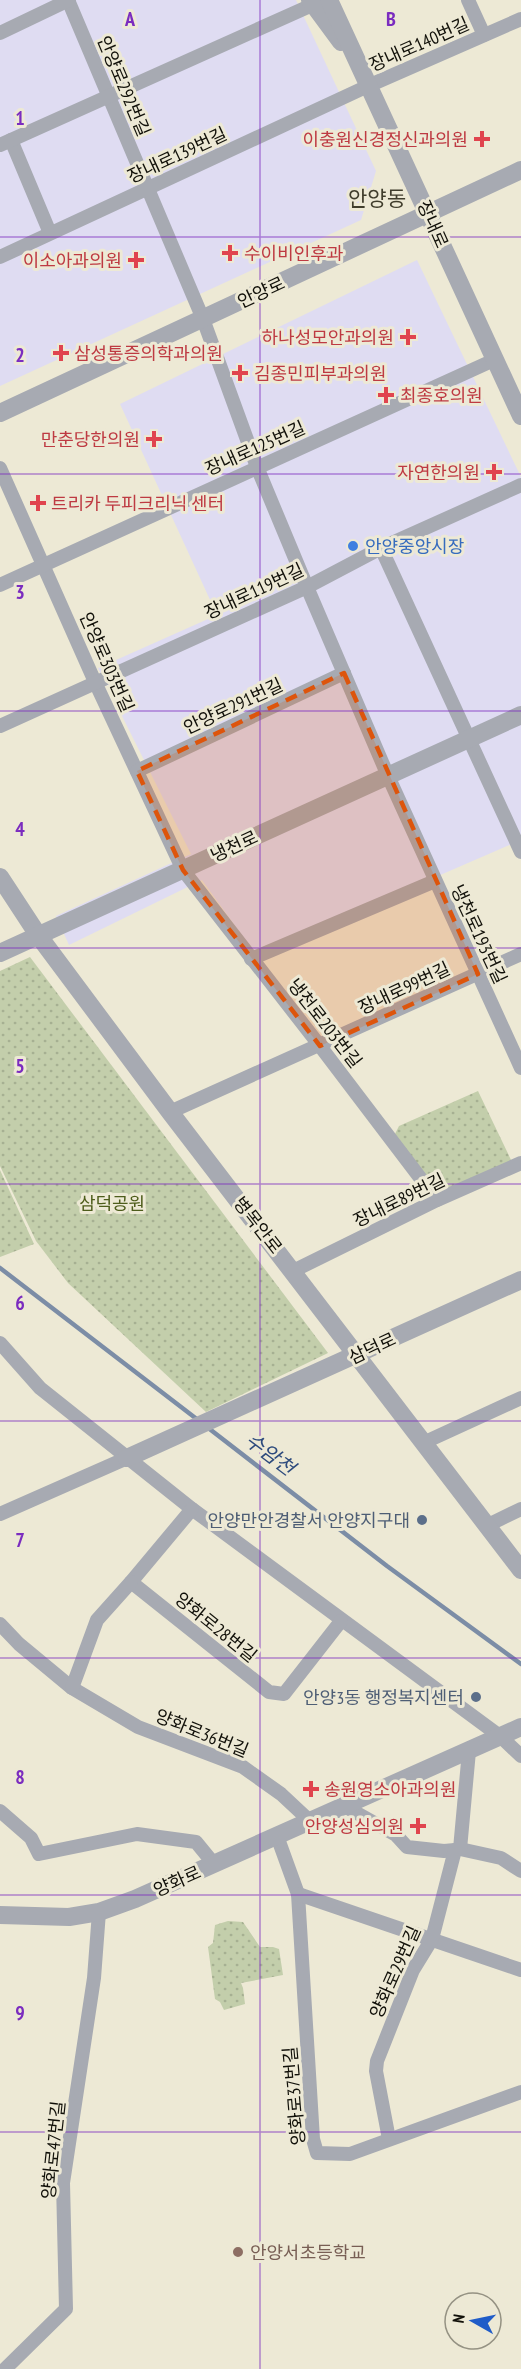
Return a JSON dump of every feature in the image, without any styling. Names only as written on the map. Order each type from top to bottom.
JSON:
[{"type":"street","points":[[0,33],[68,0]]},
{"type":"street","name":"안양로292번길","points":[[68,0],[203,319]]},
{"type":"street","points":[[342,0],[356,61]]},
{"type":"street","name":"장내로140번길","points":[[468,0],[484,35]]},
{"type":"street","points":[[50,233],[6,142],[317,2],[356,61]]},
{"type":"street","name":"장내로140번길","points":[[368,86],[521,19]]},
{"type":"street","name":"장내로","points":[[356,61],[429,213],[521,416]]},
{"type":"street","name":"장내로139번길","points":[[0,257],[368,86]]},
{"type":"street","name":"안양로","points":[[0,413],[521,171]]},
{"type":"street","points":[[203,319],[257,467],[388,776]]},
{"type":"street","name":"장내로125번길","points":[[0,585],[494,360]]},
{"type":"street","name":"안양로303번길","points":[[0,468],[95,682],[183,870]]},
{"type":"street","name":"장내로119번길","points":[[0,726],[307,587],[381,548],[521,485]]},
{"type":"street","points":[[381,548],[521,852]]},
{"type":"street","name":"안양로291번길","points":[[137,771],[344,673]]},
{"type":"street","name":"냉천로","points":[[0,953],[521,715]]},
{"type":"street","name":"냉천로193번길","points":[[388,776],[521,1068]]},
{"type":"street","name":"냉천로203번길","points":[[183,870],[436,1200]]},
{"type":"street","name":"병목안로","points":[[0,877],[38,935],[170,1112],[521,1570]]},
{"type":"street","name":"냉천로193번길","points":[[251,959],[435,880]]},
{"type":"street","name":"장내로99번길","points":[[170,1112],[521,954]]},
{"type":"street","name":"장내로89번길","points":[[293,1271],[436,1200],[521,1163]]},
{"type":"street","name":"삼덕로","points":[[127,1458],[521,1280]]},
{"type":"street","points":[[0,1343],[40,1388],[127,1458],[341,1621],[501,1737],[521,1756]]},
{"type":"street","points":[[423,1443],[521,1398]]},
{"type":"street","points":[[0,1514],[127,1458]]},
{"type":"street","points":[[72,1688],[97,1620],[192,1509]]},
{"type":"street","points":[[488,1524],[521,1509]]},
{"type":"street","name":"양화로28번길","points":[[131,1582],[269,1692],[284,1694],[341,1621]]},
{"type":"street","name":"양화로36번길","points":[[0,1623],[19,1644],[72,1688],[138,1727],[243,1767],[281,1794],[311,1822]]},
{"type":"street","name":"양화로","points":[[0,1916],[69,1917],[99,1912],[135,1899],[346,1807],[521,1727]]},
{"type":"street","name":"양화로29번길","points":[[389,2139],[376,2071],[377,2061],[413,1970],[432,1939],[458,1850],[469,1750]]},
{"type":"street","points":[[346,1807],[396,1835],[407,1847],[458,1850],[501,1858],[521,1870]]},
{"type":"street","points":[[0,1811],[31,1838],[39,1854],[136,1834],[196,1842],[214,1864]]},
{"type":"street","name":"양화로37번길","points":[[277,1836],[298,1894],[313,2139],[317,2153],[350,2154],[521,2092]]},
{"type":"street","points":[[298,1894],[521,1970]]},
{"type":"street","name":"양화로47번길","points":[[5,2369],[66,2309],[63,2183],[94,1978],[99,1912]]},
{"type":"highlighted area","points":[[344,673],[478,974],[320,1046],[183,870],[137,771]]},
{"type":"shaded area","points":[[0,0],[296,0],[376,171],[361,220],[0,386]]},
{"type":"shaded area","name":"안양중앙시장","points":[[417,260],[521,477],[521,840],[256,955],[202,880],[69,945],[56,916],[191,854],[98,668],[217,615],[120,404]]},
{"type":"green space","name":"삼덕공원","points":[[30,957],[328,1353],[206,1412],[68,1283],[36,1241],[0,1166],[0,971]]},
{"type":"green space","points":[[478,1091],[512,1162],[442,1192],[434,1191],[395,1134],[399,1126]]},
{"type":"green space","name":"삼덕공원","points":[[0,1170],[34,1244],[0,1257]]},
{"type":"green space","points":[[228,1921],[243,1922],[260,1947],[279,1949],[283,1975],[241,1983],[245,2004],[224,2010],[220,2002],[215,1999],[208,1947],[213,1943],[215,1925]]},
{"type":"waterway","name":"수암천","points":[[0,1268],[198,1420]]},
{"type":"waterway","name":"수암천","points":[[207,1427],[387,1566],[521,1664]]},
{"type":"place","name":"이충원신경정신과의원","points":[[482,139]]},
{"type":"place","name":"수이비인후과","points":[[230,253]]},
{"type":"place","name":"이소아과의원","points":[[136,260]]},
{"type":"place","name":"하나성모안과의원","points":[[408,337]]},
{"type":"place","name":"삼성통증의학과의원","points":[[61,353]]},
{"type":"place","name":"김종민피부과의원","points":[[240,373]]},
{"type":"place","name":"최종호의원","points":[[386,395]]},
{"type":"place","name":"만춘당한의원","points":[[154,439]]},
{"type":"place","name":"자연한의원","points":[[494,472]]},
{"type":"place","name":"트리카 두피크리닉 센터","points":[[38,503]]},
{"type":"place","name":"안양중앙시장","points":[[353,546]]},
{"type":"place","name":"안양만안경찰서 안양지구대","points":[[422,1520]]},
{"type":"place","name":"안양3동 행정복지센터","points":[[476,1697]]},
{"type":"place","name":"송원영소아과의원","points":[[311,1789]]},
{"type":"place","name":"안양성심의원","points":[[418,1826]]},
{"type":"place","name":"안양서초등학교","points":[[238,2252]]},
{"type":"district","name":"안양동","points":[[377,198]]}]
